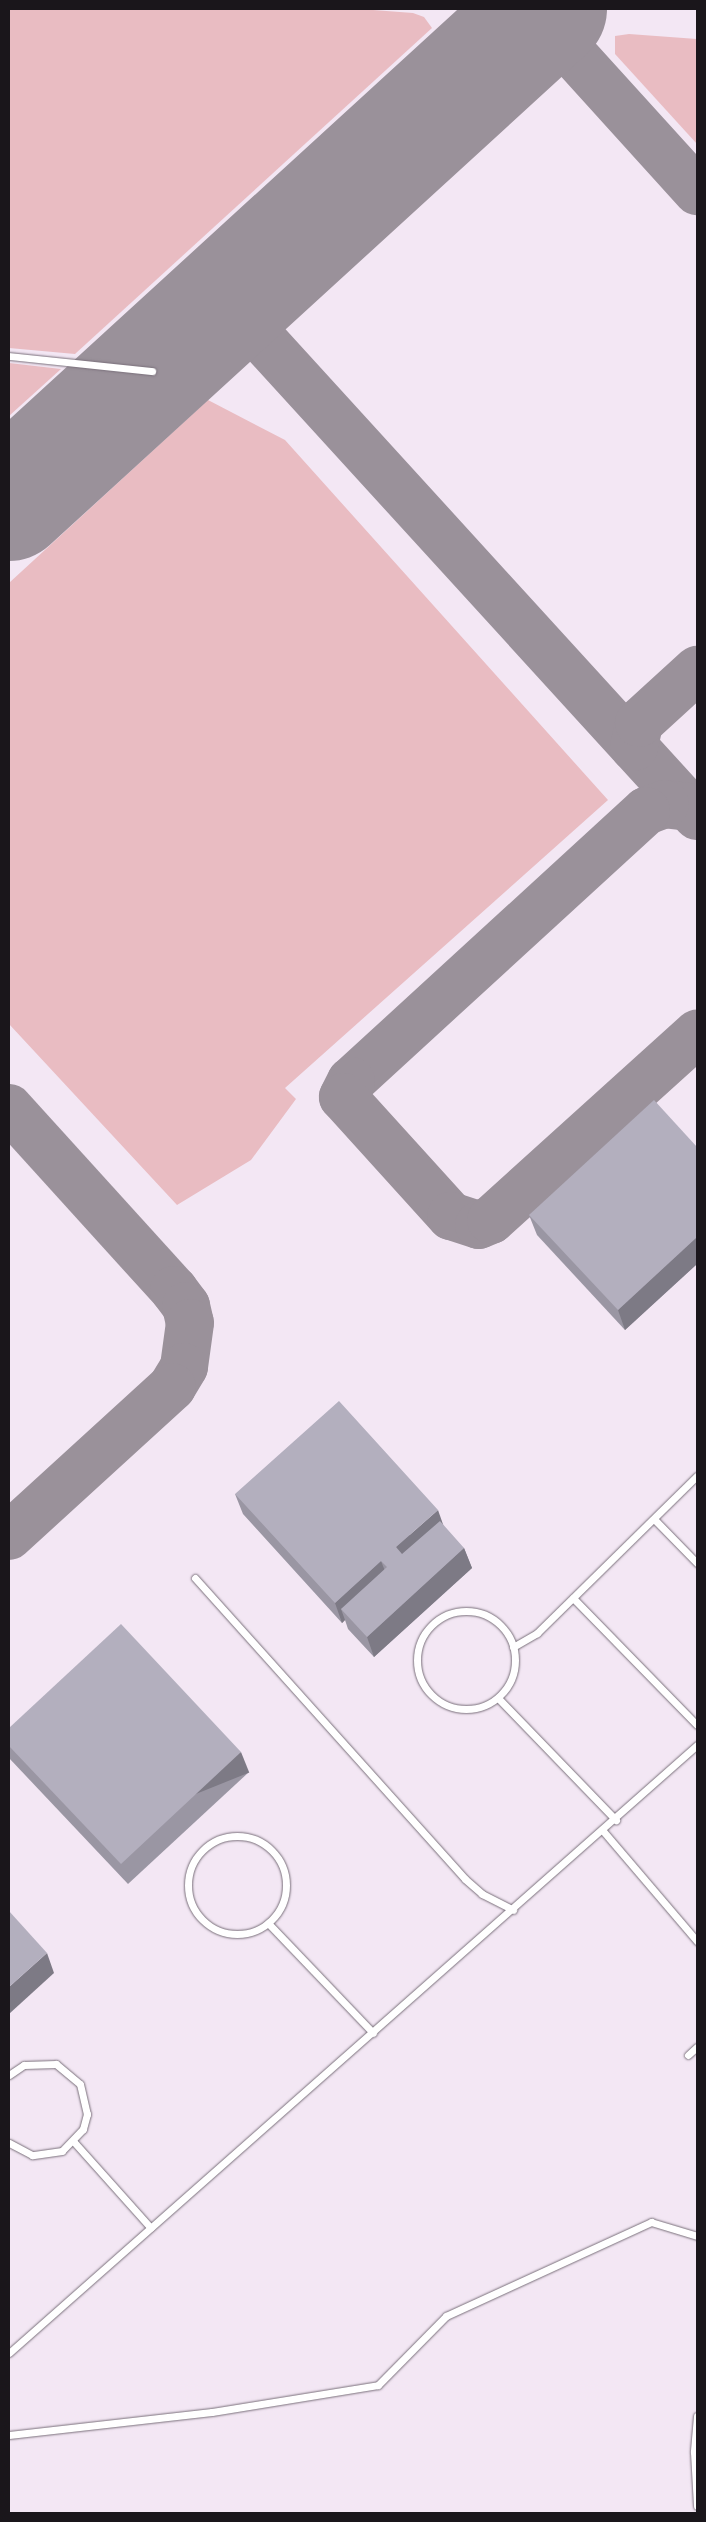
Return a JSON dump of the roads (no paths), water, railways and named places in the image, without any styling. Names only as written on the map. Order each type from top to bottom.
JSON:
[{"type":"lane","points":[[9,356],[152,371]]},
{"type":"lane","points":[[513,1647],[538,1633],[697,1476]]},
{"type":"lane","points":[[654,1519],[697,1563]]},
{"type":"lane","points":[[195,1578],[465,1878],[482,1894],[513,1910]]},
{"type":"lane","points":[[573,1598],[697,1725]]},
{"type":"lane","points":[[470,1611],[500,1624],[513,1647],[514,1670],[498,1698],[468,1709],[439,1700],[420,1676],[420,1645],[438,1620],[470,1611]]},
{"type":"lane","points":[[498,1698],[616,1820]]},
{"type":"lane","points":[[9,2353],[616,1820],[697,1745]]},
{"type":"lane","points":[[603,1831],[697,1940]]},
{"type":"lane","points":[[241,1836],[271,1849],[281,1862],[285,1895],[268,1923],[239,1934],[210,1925],[198,1914],[190,1900],[190,1870],[209,1845],[241,1836]]},
{"type":"lane","points":[[268,1923],[373,2033]]},
{"type":"lane","points":[[688,2055],[697,2048]]},
{"type":"lane","points":[[9,2074],[40,2062],[70,2072],[86,2098],[83,2129],[74,2142],[47,2155],[32,2155],[9,2143]]},
{"type":"lane","points":[[74,2142],[151,2228]]},
{"type":"lane","points":[[9,2435],[212,2412],[378,2385],[446,2316],[651,2222],[697,2236]]},
{"type":"lane","points":[[697,2416],[694,2452],[697,2506]]}]
